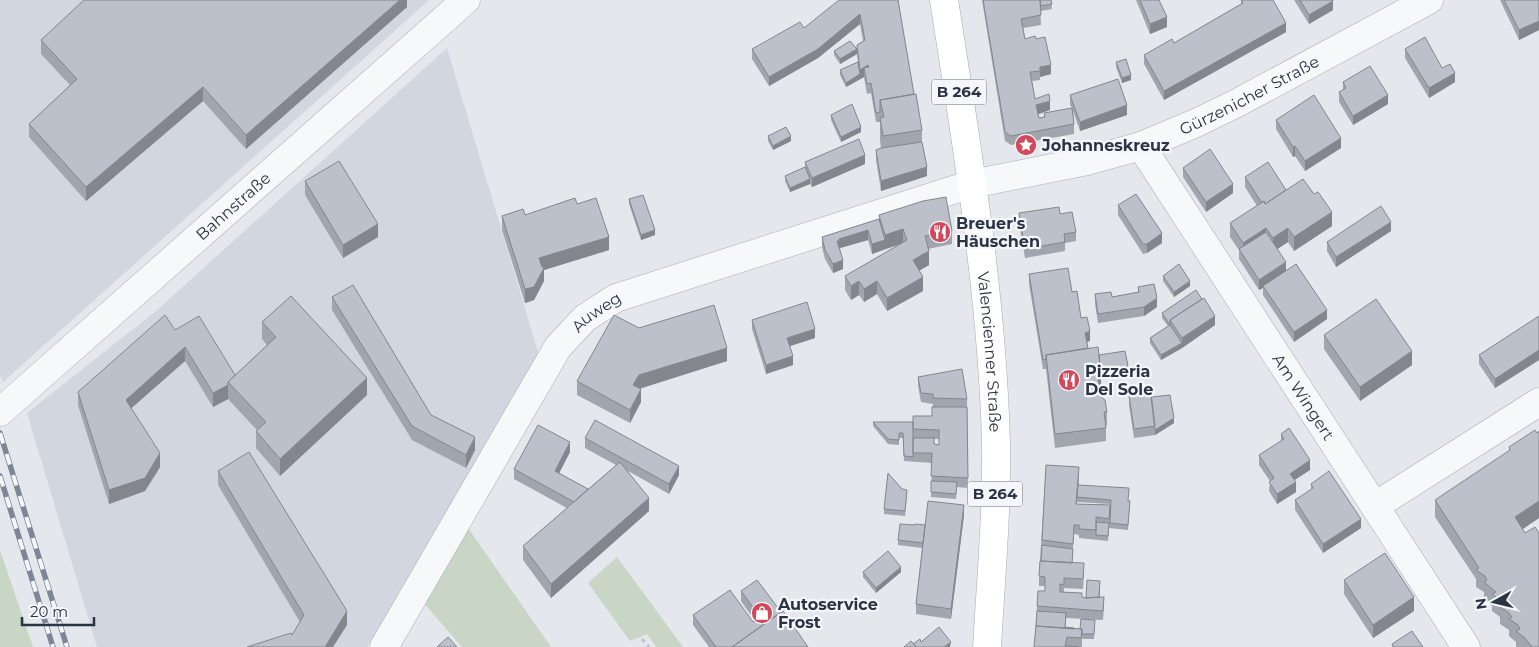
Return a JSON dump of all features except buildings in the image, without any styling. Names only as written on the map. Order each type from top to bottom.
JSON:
[{"type":"main road","name":"Valencienner Straße","points":[[944,0],[980,230],[989,332],[996,444],[987,647]]},
{"type":"street","name":"Bahnstraße","points":[[0,412],[466,0]]},
{"type":"street","name":"Gürzenicher Straße","points":[[972,184],[1087,161],[1141,146],[1229,107],[1429,0]]},
{"type":"street","name":"Am Wingert","points":[[1141,146],[1466,647]]},
{"type":"street","name":"Auweg","points":[[384,647],[558,347],[585,318],[616,298],[972,184]]},
{"type":"street","points":[[1375,506],[1539,402]]},
{"type":"path","points":[[642,639],[649,647]]},
{"type":"shaded area","points":[[0,0],[429,0],[3,382],[0,374]]},
{"type":"shaded area","points":[[447,48],[542,365],[367,647],[97,647],[27,413],[156,311]]},
{"type":"green space","points":[[466,525],[551,647],[462,647],[422,601]]},
{"type":"green space","points":[[0,550],[33,647],[0,647]]},
{"type":"green space","points":[[617,557],[683,647],[656,647],[647,634],[630,641],[588,583]]},
{"type":"railway","points":[[0,433],[67,647]]},
{"type":"railway","points":[[0,476],[53,647]]},
{"type":"place","name":"Johanneskreuz","points":[[1026,145]]},
{"type":"place","name":"Breuer's Häuschen","points":[[940,232]]},
{"type":"place","name":"Pizzeria Del Sole","points":[[1069,380]]},
{"type":"place","name":"Autoservice Frost","points":[[762,613]]}]
